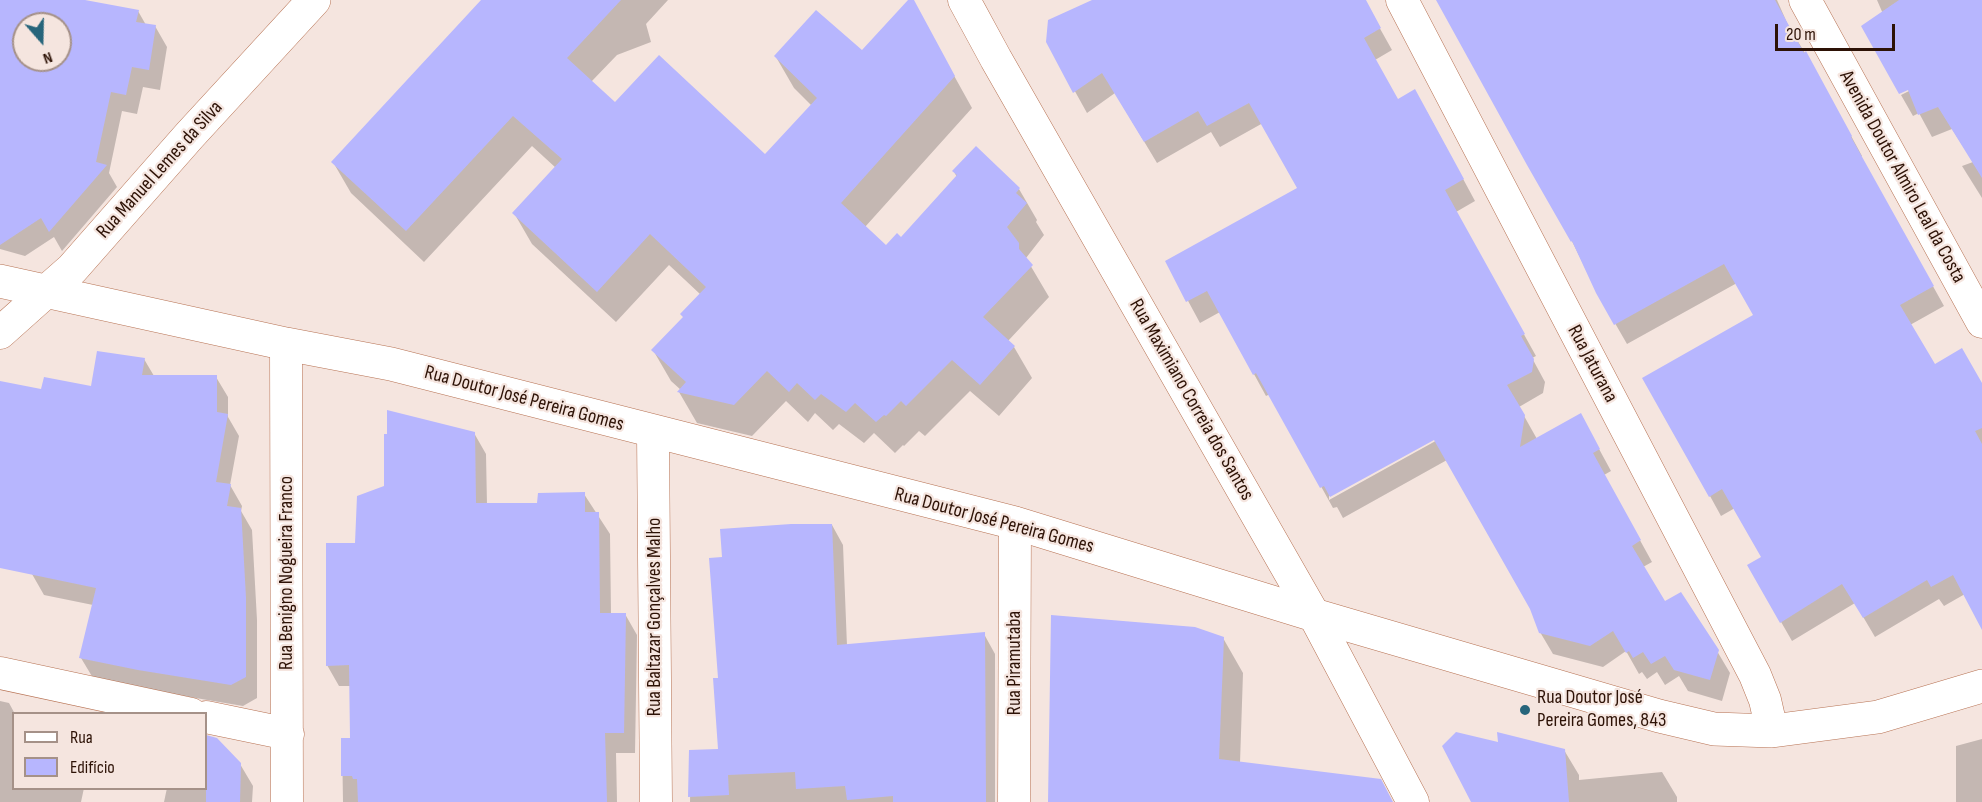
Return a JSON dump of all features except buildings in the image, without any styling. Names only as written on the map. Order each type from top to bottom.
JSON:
[{"type":"main road","name":"Rua Manuel Lemes da Silva","points":[[46,291],[72,269],[189,136],[314,0]]},
{"type":"main road","name":"Rua Doutor José Pereira Gomes","points":[[0,281],[286,344],[391,364],[653,433],[1015,523],[1314,615],[1659,716],[1714,729],[1772,731],[1878,717],[1982,686]]},
{"type":"street","name":"Rua Jaturana","points":[[1402,0],[1755,675],[1765,700],[1772,731]]},
{"type":"street","name":"Avenida Doutor Almiro Leal da Costa","points":[[1805,0],[1982,322]]},
{"type":"street","name":"Rua Maximiano Correia dos Santos","points":[[975,4],[1314,615],[1413,802]]},
{"type":"street","name":"Rua Manuel Lemes da Silva","points":[[0,333],[46,291]]},
{"type":"street","name":"Rua Benigno Nogueira Franco","points":[[286,344],[287,802]]},
{"type":"street","name":"Rua Baltazar Gonçalves Malho","points":[[653,433],[656,802]]},
{"type":"street","name":"Rua Piramutaba","points":[[1014,802],[1015,523]]},
{"type":"street","points":[[0,673],[182,712]]},
{"type":"street","points":[[207,717],[288,734]]},
{"type":"place","name":"Rua Doutor José Pereira Gomes, 843","points":[[1525,710]]}]
